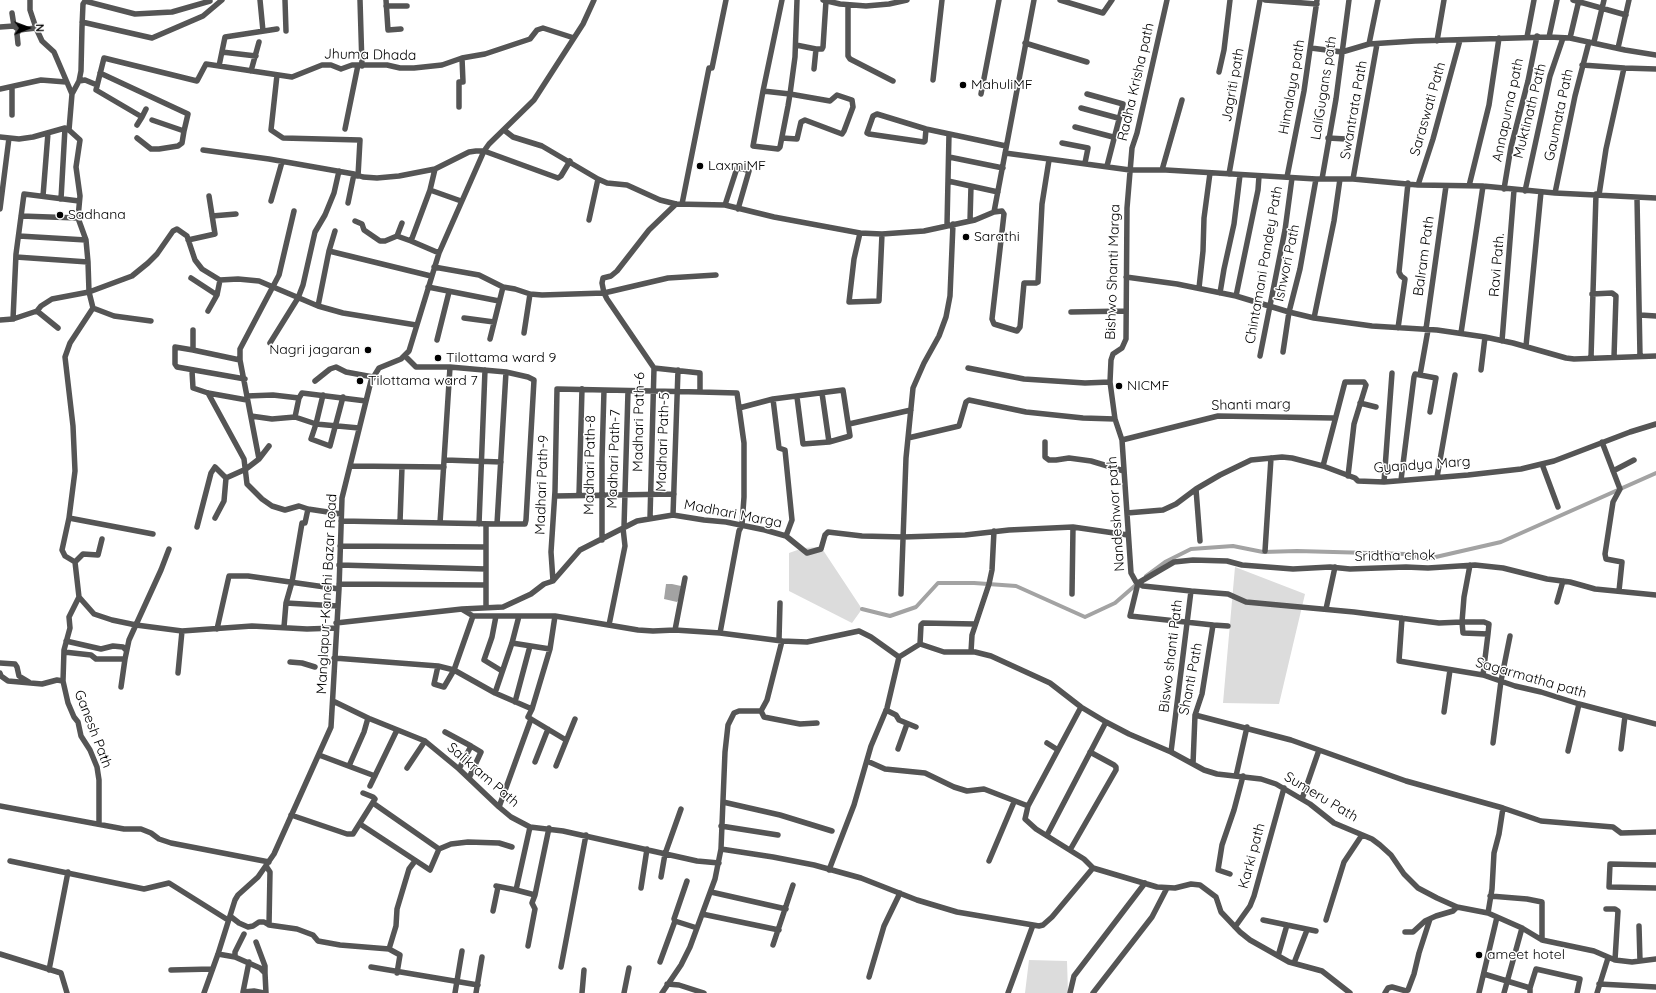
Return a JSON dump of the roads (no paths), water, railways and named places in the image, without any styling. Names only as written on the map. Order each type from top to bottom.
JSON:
[{"type":"street","points":[[30,0],[30,10],[36,28],[42,41],[54,52],[72,94]]},
{"type":"street","points":[[82,22],[152,38],[203,16],[222,0]]},
{"type":"street","points":[[260,0],[263,31]]},
{"type":"street","points":[[285,0],[286,31]]},
{"type":"street","points":[[345,129],[360,66],[360,0]]},
{"type":"street","points":[[315,381],[330,370],[336,368],[346,372],[372,377],[379,368],[405,356],[411,346],[416,325],[439,254],[484,151],[534,100],[583,24],[594,0]]},
{"type":"street","points":[[604,293],[603,278],[611,276],[617,271],[649,230],[679,204],[709,68],[712,68],[726,0]]},
{"type":"street","points":[[782,0],[753,146],[779,148],[790,94],[796,45],[797,0]]},
{"type":"street","points":[[796,45],[822,49],[824,0],[840,2],[848,5],[857,3],[898,3],[907,0]]},
{"type":"street","points":[[933,80],[942,0]]},
{"type":"street","points":[[981,94],[998,0]]},
{"type":"street","points":[[994,212],[1034,0]]},
{"type":"street","points":[[1060,0],[1103,13],[1112,0]]},
{"type":"street","name":"Radha Krisha path","points":[[1130,170],[1132,148],[1137,133],[1167,0]]},
{"type":"street","points":[[1219,72],[1224,50],[1230,0]]},
{"type":"street","name":"Jagriti path","points":[[1229,174],[1260,0]]},
{"type":"street","points":[[1265,0],[1317,2]]},
{"type":"street","name":"LaliGugans path","points":[[1319,179],[1336,99],[1349,0]]},
{"type":"street","points":[[1369,44],[1378,0]]},
{"type":"street","points":[[1437,41],[1444,0]]},
{"type":"street","points":[[1527,37],[1534,0]]},
{"type":"street","points":[[1549,37],[1557,0]]},
{"type":"street","points":[[1570,38],[1577,0],[1626,15]]},
{"type":"street","name":"Gaumata Path","points":[[1555,193],[1582,64],[1592,42],[1603,8],[1604,0]]},
{"type":"street","points":[[1618,48],[1629,0]]},
{"type":"street","points":[[60,199],[72,94],[81,71],[83,4],[85,1],[135,14],[172,12],[210,1]]},
{"type":"street","name":"Himalaya path","points":[[1290,178],[1317,2]]},
{"type":"street","points":[[401,29],[388,30],[386,3],[407,6]]},
{"type":"street","points":[[848,5],[848,56],[850,59],[893,81]]},
{"type":"street","points":[[12,13],[17,28],[18,44]]},
{"type":"street","points":[[0,26],[36,28]]},
{"type":"street","name":"Jhuma Dhada","points":[[219,66],[292,77],[322,65],[331,65],[341,69],[352,65],[387,65],[400,68],[414,68],[442,65],[462,58],[479,56],[524,41],[530,38],[537,30],[543,28],[574,38]]},
{"type":"street","points":[[142,117],[96,90],[104,58],[197,81],[206,64],[219,66],[225,37],[277,29]]},
{"type":"street","points":[[1311,48],[1342,52],[1369,44],[1537,36],[1570,38],[1656,55]]},
{"type":"street","name":"Annapurna path","points":[[1504,189],[1511,147],[1528,81],[1537,36]]},
{"type":"street","points":[[1469,186],[1491,93],[1499,38]]},
{"type":"street","name":"Muktinath Path","points":[[1525,191],[1550,76],[1563,38]]},
{"type":"street","name":"Saraswati Path","points":[[1418,184],[1433,139],[1460,40]]},
{"type":"street","points":[[251,71],[259,42]]},
{"type":"street","points":[[1025,43],[1087,62]]},
{"type":"street","name":"Swantrata Path","points":[[1353,179],[1377,44]]},
{"type":"street","points":[[814,69],[816,49]]},
{"type":"street","points":[[222,52],[256,56]]},
{"type":"street","points":[[460,106],[458,82],[463,82],[462,58]]},
{"type":"street","points":[[1582,64],[1656,69]]},
{"type":"street","points":[[1591,358],[1592,294],[1597,194],[1624,68]]},
{"type":"street","points":[[100,73],[188,114],[182,143],[178,146],[151,149],[137,138]]},
{"type":"street","points":[[277,75],[271,130],[283,138],[360,140],[356,175],[348,203]]},
{"type":"street","points":[[0,89],[41,80],[66,82]]},
{"type":"street","points":[[78,81],[86,80],[97,85]]},
{"type":"street","points":[[12,87],[12,115]]},
{"type":"street","points":[[763,91],[830,101],[837,96],[852,100],[853,107],[842,134],[805,120],[801,122],[797,139],[782,138]]},
{"type":"street","points":[[1087,94],[1123,104],[1118,118],[1107,166]]},
{"type":"street","points":[[1162,170],[1182,100]]},
{"type":"street","points":[[1081,108],[1118,118]]},
{"type":"street","points":[[137,126],[146,109]]},
{"type":"street","points":[[926,129],[924,142],[867,133],[874,114],[926,129],[1006,146]]},
{"type":"street","points":[[152,120],[184,131]]},
{"type":"street","points":[[1075,127],[1113,138]]},
{"type":"street","points":[[0,137],[33,138],[67,129]]},
{"type":"street","points":[[67,129],[80,140],[76,167],[80,201],[78,218],[86,240],[89,292],[93,308],[70,343],[65,357],[73,426],[75,471],[69,518],[62,550],[65,556],[75,562]]},
{"type":"street","points":[[504,130],[513,137],[542,146],[570,161],[598,179],[627,185],[660,200],[679,204],[726,207],[860,233],[882,234],[911,233],[970,221],[994,212],[1002,211],[1004,214],[992,319],[994,324],[1017,331],[1020,327],[1024,283],[1038,282],[1042,204],[1049,160]]},
{"type":"street","points":[[43,196],[48,133]]},
{"type":"street","points":[[900,594],[904,537],[904,480],[915,381],[941,332],[949,304],[950,225],[948,181],[950,134]]},
{"type":"street","points":[[0,208],[2,182],[9,138]]},
{"type":"street","points":[[1328,138],[1346,139]]},
{"type":"street","points":[[1062,143],[1088,148],[1085,163]]},
{"type":"street","points":[[203,150],[269,159],[377,178],[398,176],[435,169],[469,152],[484,151],[558,178],[561,176],[570,161]]},
{"type":"street","points":[[1005,153],[1130,170],[1210,172],[1290,178],[1340,180],[1353,179],[1446,186],[1483,186],[1555,193],[1656,198]]},
{"type":"street","points":[[949,157],[1003,168]]},
{"type":"street","points":[[271,201],[282,162]]},
{"type":"street","points":[[726,207],[737,168],[749,171],[738,209]]},
{"type":"street","points":[[411,241],[430,190],[435,169]]},
{"type":"street","name":"Bishwo Shanti Marga","points":[[1122,440],[1115,419],[1110,382],[1111,360],[1113,354],[1125,344],[1127,208],[1130,170]]},
{"type":"street","points":[[270,343],[298,298],[303,285],[315,232],[325,215],[334,193],[339,171]]},
{"type":"street","points":[[1198,288],[1203,251],[1204,218],[1210,172]]},
{"type":"street","points":[[1220,293],[1234,224],[1240,175]]},
{"type":"street","points":[[1236,296],[1258,190],[1259,176]]},
{"type":"street","name":"Chintamani Pandey Path","points":[[1260,356],[1285,230],[1290,178]]},
{"type":"street","points":[[589,220],[598,179]]},
{"type":"street","name":"Ishwori Path","points":[[1283,352],[1289,312],[1300,269],[1319,179]]},
{"type":"street","points":[[1314,318],[1334,221],[1340,180]]},
{"type":"street","points":[[948,181],[998,192]]},
{"type":"street","points":[[1398,328],[1405,279],[1399,272],[1408,183]]},
{"type":"street","points":[[970,221],[971,186]]},
{"type":"street","name":"Balram Path","points":[[1420,375],[1446,186]]},
{"type":"street","points":[[1461,334],[1483,186]]},
{"type":"street","points":[[430,190],[462,201]]},
{"type":"street","name":"Ravi Path.","points":[[1502,341],[1514,190]]},
{"type":"street","points":[[1526,346],[1541,192]]},
{"type":"street","points":[[13,319],[16,257],[24,194],[80,201]]},
{"type":"street","points":[[188,240],[214,236],[209,196]]},
{"type":"street","points":[[1638,198],[1640,356]]},
{"type":"street","points":[[260,458],[247,398],[245,380],[240,360],[240,350],[279,276],[294,211]]},
{"type":"street","points":[[212,216],[236,214]]},
{"type":"street","points":[[21,216],[78,218]]},
{"type":"street","points":[[355,221],[362,224],[364,230],[380,241],[385,241],[397,236],[439,254]]},
{"type":"street","points":[[397,236],[402,223]]},
{"type":"street","points":[[0,320],[13,319],[37,311],[41,306],[52,299],[89,292],[132,276],[152,258],[173,231],[177,229],[187,236],[195,260],[202,270],[220,280],[238,279],[259,281],[318,306],[343,313],[416,325]]},
{"type":"street","points":[[318,306],[329,251],[335,231]]},
{"type":"street","points":[[860,233],[854,259],[849,302],[878,301],[882,234]]},
{"type":"street","points":[[19,236],[86,240]]},
{"type":"street","points":[[329,251],[431,276]]},
{"type":"street","points":[[16,257],[88,262]]},
{"type":"street","points":[[434,267],[480,275],[503,287],[530,294],[581,295],[604,293],[668,278],[716,275]]},
{"type":"street","points":[[1126,277],[1198,288],[1236,296],[1314,318],[1346,323],[1485,337],[1526,346],[1566,358],[1656,356]]},
{"type":"street","points":[[191,278],[217,295]]},
{"type":"street","points":[[208,311],[217,295],[220,280]]},
{"type":"street","points":[[428,287],[499,301]]},
{"type":"street","points":[[490,339],[503,287]]},
{"type":"street","points":[[437,340],[449,292]]},
{"type":"street","name":"Madhari Path-6","points":[[604,293],[654,368],[650,518]]},
{"type":"street","points":[[524,333],[530,294]]},
{"type":"street","points":[[1592,294],[1612,294],[1616,296],[1614,358]]},
{"type":"street","points":[[93,308],[114,316],[151,321]]},
{"type":"street","points":[[37,311],[58,328]]},
{"type":"street","points":[[1072,312],[1126,311]]},
{"type":"street","points":[[1640,315],[1656,316]]},
{"type":"street","points":[[464,318],[494,322]]},
{"type":"street","points":[[193,330],[193,350]]},
{"type":"street","points":[[1480,370],[1485,337]]},
{"type":"street","points":[[240,360],[175,347],[175,366],[245,380]]},
{"type":"street","points":[[341,520],[524,524],[527,516],[534,380],[528,377],[506,372],[450,367],[416,367],[405,356]]},
{"type":"street","points":[[440,523],[450,367]]},
{"type":"street","points":[[654,368],[700,373],[700,392]]},
{"type":"street","points":[[968,368],[1024,379],[1085,383],[1110,382]]},
{"type":"street","points":[[192,370],[193,388],[208,393],[247,398],[273,396],[299,398]]},
{"type":"street","points":[[479,524],[485,370]]},
{"type":"street","name":"Madhari Path-5","points":[[673,515],[678,370]]},
{"type":"street","points":[[497,524],[506,372]]},
{"type":"street","points":[[1384,482],[1392,373]]},
{"type":"street","points":[[1401,480],[1414,374],[1436,378],[1430,412]]},
{"type":"street","points":[[1437,477],[1455,375]]},
{"type":"street","name":"Manglapur-Kanchi Bazar Road","points":[[204,993],[235,900],[238,894],[258,877],[268,864],[331,728],[339,587],[342,498],[372,377]]},
{"type":"street","points":[[1323,466],[1334,418],[1346,381],[1366,383],[1354,424],[1348,476]]},
{"type":"street","name":"Madhari Path-9","points":[[553,581],[551,552],[557,389],[582,389]]},
{"type":"street","points":[[579,495],[582,389],[737,393],[744,443],[744,497],[742,525],[739,531],[720,633]]},
{"type":"street","name":"Madhari Path-8","points":[[602,540],[604,390]]},
{"type":"street","points":[[740,408],[773,399],[843,390],[849,424],[849,437],[829,442],[803,444],[797,397]]},
{"type":"street","name":"Madhari Path-7","points":[[608,625],[625,546],[624,527],[628,391]]},
{"type":"street","points":[[208,393],[244,459],[246,484],[266,503],[285,510],[299,506],[308,509],[341,514]]},
{"type":"street","points":[[295,417],[299,398],[302,393],[366,401]]},
{"type":"street","points":[[822,393],[829,442]]},
{"type":"street","points":[[323,395],[311,439],[330,446],[343,398]]},
{"type":"street","points":[[773,399],[780,448],[785,450],[792,520],[786,536]]},
{"type":"street","points":[[908,438],[959,426],[966,402],[969,400],[1026,412],[1083,418],[1115,419]]},
{"type":"street","points":[[1360,404],[1376,407]]},
{"type":"street","points":[[849,424],[911,410]]},
{"type":"street","points":[[251,416],[272,419],[295,417],[316,424],[359,428]]},
{"type":"street","name":"Shanti marg","points":[[1122,440],[1218,416],[1334,418]]},
{"type":"street","name":"Gyandya Marg","points":[[1127,513],[1163,510],[1176,504],[1196,489],[1220,475],[1251,460],[1292,458],[1323,466],[1355,478],[1358,481],[1384,482],[1499,472],[1542,464],[1656,424]]},
{"type":"street","name":"Nandeshwor path","points":[[1122,440],[1131,573],[1138,583]]},
{"type":"street","points":[[1044,442],[1045,457],[1049,460],[1069,458],[1090,461],[1124,471]]},
{"type":"street","points":[[1602,442],[1619,487],[1613,502],[1605,554],[1606,559],[1622,562],[1619,591]]},
{"type":"street","points":[[226,478],[246,469],[260,458],[269,446]]},
{"type":"street","points":[[1265,551],[1272,458]]},
{"type":"street","points":[[445,460],[501,462]]},
{"type":"street","points":[[1613,470],[1634,460]]},
{"type":"street","points":[[1542,464],[1558,507]]},
{"type":"street","points":[[350,466],[444,467]]},
{"type":"street","points":[[197,526],[211,473],[215,467],[226,478],[224,501],[215,518]]},
{"type":"street","points":[[400,522],[402,467]]},
{"type":"street","points":[[1196,489],[1200,541]]},
{"type":"street","points":[[554,496],[674,494]]},
{"type":"street","points":[[284,627],[286,603],[292,582],[302,523],[305,523],[308,509]]},
{"type":"street","name":"Madhari Marga","points":[[79,597],[94,614],[112,620],[136,625],[182,631],[252,626],[307,629],[462,609],[502,607],[531,594],[544,584],[553,581],[580,550],[637,521],[673,515],[742,525],[786,536],[807,553],[821,549],[825,534],[828,532],[862,536],[904,537],[965,535],[994,531],[1073,527],[1128,534]]},
{"type":"street","points":[[69,518],[153,534]]},
{"type":"street","points":[[486,524],[486,608]]},
{"type":"street","points":[[1072,594],[1073,527]]},
{"type":"street","points":[[971,652],[972,635],[986,594],[992,570],[994,531]]},
{"type":"street","points":[[75,562],[83,554],[98,555],[102,539]]},
{"type":"street","points":[[340,546],[486,547]]},
{"type":"street","points":[[121,687],[126,650],[169,549]]},
{"type":"street","name":"Sridtha chok","points":[[1138,583],[1170,564],[1182,560],[1227,560],[1242,565],[1282,568],[1434,568],[1470,565],[1492,566],[1595,589],[1656,595]]},
{"type":"street","points":[[75,562],[79,597]]},
{"type":"street","points":[[339,565],[486,569]]},
{"type":"street","points":[[1470,565],[1464,597],[1462,622],[1463,633],[1488,634]]},
{"type":"street","points":[[1326,609],[1335,567]]},
{"type":"street","points":[[217,629],[228,577],[248,576],[339,587],[486,585]]},
{"type":"street","points":[[675,630],[685,578]]},
{"type":"street","points":[[1557,602],[1563,581]]},
{"type":"street","name":"Biswo shanti Path","points":[[1138,583],[1149,587],[1191,591],[1171,752]]},
{"type":"street","name":"Shanti Path","points":[[1138,583],[1130,616],[1213,625],[1202,694],[1195,715],[1193,764]]},
{"type":"street","points":[[1191,591],[1228,594],[1246,602],[1326,609],[1439,623],[1487,623],[1489,626],[1483,675]]},
{"type":"street","name":"Ganesh Path","points":[[79,597],[69,617],[70,628],[64,652],[63,681],[68,703],[74,718],[78,722],[80,736],[90,750],[97,768],[99,780],[99,824]]},
{"type":"street","points":[[286,603],[338,606]]},
{"type":"street","points":[[761,711],[767,700],[780,640],[780,603]]},
{"type":"street","points":[[462,609],[474,616],[554,616],[653,632],[675,630],[808,642],[859,631],[871,637],[899,657]]},
{"type":"street","points":[[438,666],[434,684],[444,687],[454,670],[474,616]]},
{"type":"street","points":[[496,616],[492,637],[484,660],[502,671]]},
{"type":"street","points":[[495,693],[512,643],[519,616]]},
{"type":"street","points":[[554,616],[550,649],[532,709],[528,716],[566,740]]},
{"type":"street","name":"Sagarmatha path","points":[[1402,618],[1399,661],[1483,675],[1515,686],[1656,724]]},
{"type":"street","points":[[829,870],[854,805],[871,746],[886,710],[899,657],[920,644],[921,625],[923,623],[975,624]]},
{"type":"street","points":[[1213,625],[1228,626]]},
{"type":"street","points":[[178,673],[182,631]]},
{"type":"street","points":[[1493,743],[1501,681],[1510,636]]},
{"type":"street","points":[[66,641],[101,649],[113,646],[123,647],[126,650]]},
{"type":"street","points":[[512,643],[550,649]]},
{"type":"street","name":"Sumeru Path","points":[[920,644],[944,652],[971,652],[991,656],[1050,683],[1081,707],[1106,722],[1171,752],[1207,772],[1266,780],[1284,788],[1302,799],[1334,823],[1372,839],[1386,849],[1404,874],[1418,888],[1457,907],[1488,913],[1522,928],[1542,940],[1594,951],[1615,960],[1632,962],[1656,959]]},
{"type":"street","points":[[514,702],[530,646]]},
{"type":"street","points":[[64,652],[91,655],[96,658],[125,659]]},
{"type":"street","points":[[334,658],[438,666],[454,670],[495,693],[532,709]]},
{"type":"street","points":[[290,662],[302,663],[315,667]]},
{"type":"street","points":[[0,663],[15,664],[22,679],[33,684]]},
{"type":"street","points":[[1444,712],[1450,670]]},
{"type":"street","points":[[0,673],[1,676],[8,681],[42,684],[57,680],[63,681]]},
{"type":"street","name":"Salikram Path","points":[[333,701],[368,718],[425,741],[459,769],[511,817],[530,827],[549,828],[586,835],[697,861],[719,863]]},
{"type":"street","points":[[1568,751],[1579,704]]},
{"type":"street","points":[[1081,707],[1028,806],[1025,819],[1027,823],[1084,859],[1093,868],[1167,888],[1175,888],[1191,884],[1203,886],[1216,897],[1221,912],[1250,940],[1278,956],[1294,963],[1322,971],[1350,993]]},
{"type":"street","points":[[886,710],[895,713],[899,720],[916,727]]},
{"type":"street","points":[[662,993],[681,966],[690,947],[711,892],[719,863],[721,849],[725,752],[728,725],[734,713],[739,711],[761,711]]},
{"type":"street","points":[[761,711],[764,717],[800,724],[817,723]]},
{"type":"street","points":[[1195,715],[1247,727],[1291,740],[1406,781],[1503,808],[1546,822],[1613,827],[1621,833],[1656,832]]},
{"type":"street","points":[[1621,748],[1625,716]]},
{"type":"street","points":[[349,766],[364,732],[368,718]]},
{"type":"street","points":[[499,807],[531,718]]},
{"type":"street","points":[[556,766],[575,719]]},
{"type":"street","points":[[1047,835],[1106,722]]},
{"type":"street","points":[[898,750],[907,724]]},
{"type":"street","points":[[1230,874],[1218,870],[1222,845],[1234,810],[1247,727]]},
{"type":"street","points":[[535,762],[548,729]]},
{"type":"street","points":[[370,786],[397,730]]},
{"type":"street","points":[[445,732],[481,753],[469,778]]},
{"type":"street","points":[[407,768],[425,741]]},
{"type":"street","points":[[1047,743],[1058,750]]},
{"type":"street","points":[[459,769],[471,746]]},
{"type":"street","points":[[1302,799],[1319,750]]},
{"type":"street","points":[[1070,850],[1116,770],[1114,765],[1090,752]]},
{"type":"street","points":[[319,755],[375,776]]},
{"type":"street","points":[[867,761],[885,769],[925,773],[966,791],[984,790],[1028,806]]},
{"type":"street","name":"Karki path","points":[[1235,927],[1250,906],[1254,896],[1284,788]]},
{"type":"street","points":[[291,815],[350,835],[353,834],[360,824],[375,799],[363,793]]},
{"type":"street","points":[[723,802],[780,814],[832,831]]},
{"type":"street","points":[[989,861],[1014,802]]},
{"type":"street","points":[[373,803],[439,849]]},
{"type":"street","points":[[0,806],[124,829],[141,829],[151,833],[159,839],[171,843],[268,864],[270,872],[269,925]]},
{"type":"street","points":[[1488,913],[1492,889],[1494,853],[1503,808]]},
{"type":"street","points":[[661,877],[665,854],[681,809]]},
{"type":"street","points":[[360,824],[430,870],[439,849],[450,844],[468,842],[499,843],[512,847]]},
{"type":"street","points":[[722,826],[778,835]]},
{"type":"street","points":[[516,890],[530,827]]},
{"type":"street","points":[[528,946],[535,909],[532,903],[549,828]]},
{"type":"street","points":[[561,967],[586,835]]},
{"type":"street","points":[[1326,920],[1344,862],[1362,835]]},
{"type":"street","points":[[641,888],[647,849]]},
{"type":"street","points":[[721,849],[794,861],[861,878],[957,912],[1041,926],[1048,921],[1093,868]]},
{"type":"street","points":[[10,861],[144,889],[169,883],[229,918],[248,927],[259,922],[264,922],[269,925],[297,929],[312,935],[318,941],[340,945],[389,949],[400,955],[397,972]]},
{"type":"street","points":[[389,949],[396,926],[397,909],[410,869],[415,861]]},
{"type":"street","points":[[1656,865],[1609,865],[1609,887],[1656,888]]},
{"type":"street","points":[[49,970],[68,872]]},
{"type":"street","points":[[660,962],[675,921],[687,881]]},
{"type":"street","points":[[1070,993],[1072,981],[1077,972],[1145,883]]},
{"type":"street","points":[[773,945],[793,885]]},
{"type":"street","points":[[493,911],[497,886],[535,895]]},
{"type":"street","points":[[1093,993],[1152,917],[1167,888]]},
{"type":"street","points":[[711,892],[786,909]]},
{"type":"street","points":[[869,977],[884,926],[900,893]]},
{"type":"street","points":[[1490,896],[1542,902],[1542,940]]},
{"type":"street","points":[[1405,932],[1412,932],[1418,926],[1430,919],[1453,911],[1457,907]]},
{"type":"street","points":[[1606,909],[1615,909],[1618,911],[1615,960]]},
{"type":"street","points":[[702,914],[779,930]]},
{"type":"street","points":[[1479,993],[1497,917]]},
{"type":"street","points":[[1385,993],[1388,988],[1392,987],[1406,991],[1408,990],[1430,919]]},
{"type":"street","points":[[1264,920],[1316,931]]},
{"type":"street","points":[[675,921],[697,928]]},
{"type":"street","points":[[1008,993],[1033,925]]},
{"type":"street","points":[[1278,956],[1287,926]]},
{"type":"street","points":[[1639,926],[1640,961]]},
{"type":"street","points":[[1504,993],[1522,928]]},
{"type":"street","points":[[1294,963],[1307,930]]},
{"type":"street","points":[[235,957],[235,952],[244,934]]},
{"type":"street","points":[[249,962],[243,992],[265,993],[264,961],[256,942]]},
{"type":"street","points":[[455,993],[462,951]]},
{"type":"street","points":[[0,954],[61,973],[67,993]]},
{"type":"street","points":[[218,954],[235,957],[249,962],[260,968],[265,973]]},
{"type":"street","points":[[476,993],[482,957]]},
{"type":"street","points":[[1597,993],[1608,958]]},
{"type":"street","points":[[371,967],[478,985]]},
{"type":"street","points":[[624,993],[629,968]]},
{"type":"street","points":[[171,970],[212,969]]},
{"type":"street","points":[[1484,974],[1507,981],[1531,991],[1536,969],[1580,979],[1577,993]]},
{"type":"street","points":[[582,993],[584,970]]},
{"type":"street","points":[[667,984],[679,985],[704,993]]},
{"type":"street","points":[[1599,984],[1656,987]]},
{"type":"waterway","points":[[1146,576],[1165,562],[1191,549],[1233,546],[1263,552],[1297,551],[1406,554],[1427,559],[1501,542],[1656,473]]},
{"type":"waterway","points":[[862,609],[890,616],[916,607],[938,583],[974,583],[1016,586],[1085,617],[1115,603],[1138,583]]},
{"type":"place","name":"MahuliMF","points":[[963,85]]},
{"type":"place","name":"LaxmiMF","points":[[700,166]]},
{"type":"place","name":"Sadhana","points":[[60,215]]},
{"type":"place","name":"Sarathi","points":[[966,237]]},
{"type":"place","name":"Nagri jagaran","points":[[368,350]]},
{"type":"place","name":"Tilottama ward 9","points":[[438,358]]},
{"type":"place","name":"Tilottama ward 7","points":[[360,381]]},
{"type":"place","name":"NICMF","points":[[1119,386]]},
{"type":"place","name":"ameet hotel","points":[[1479,955]]}]
